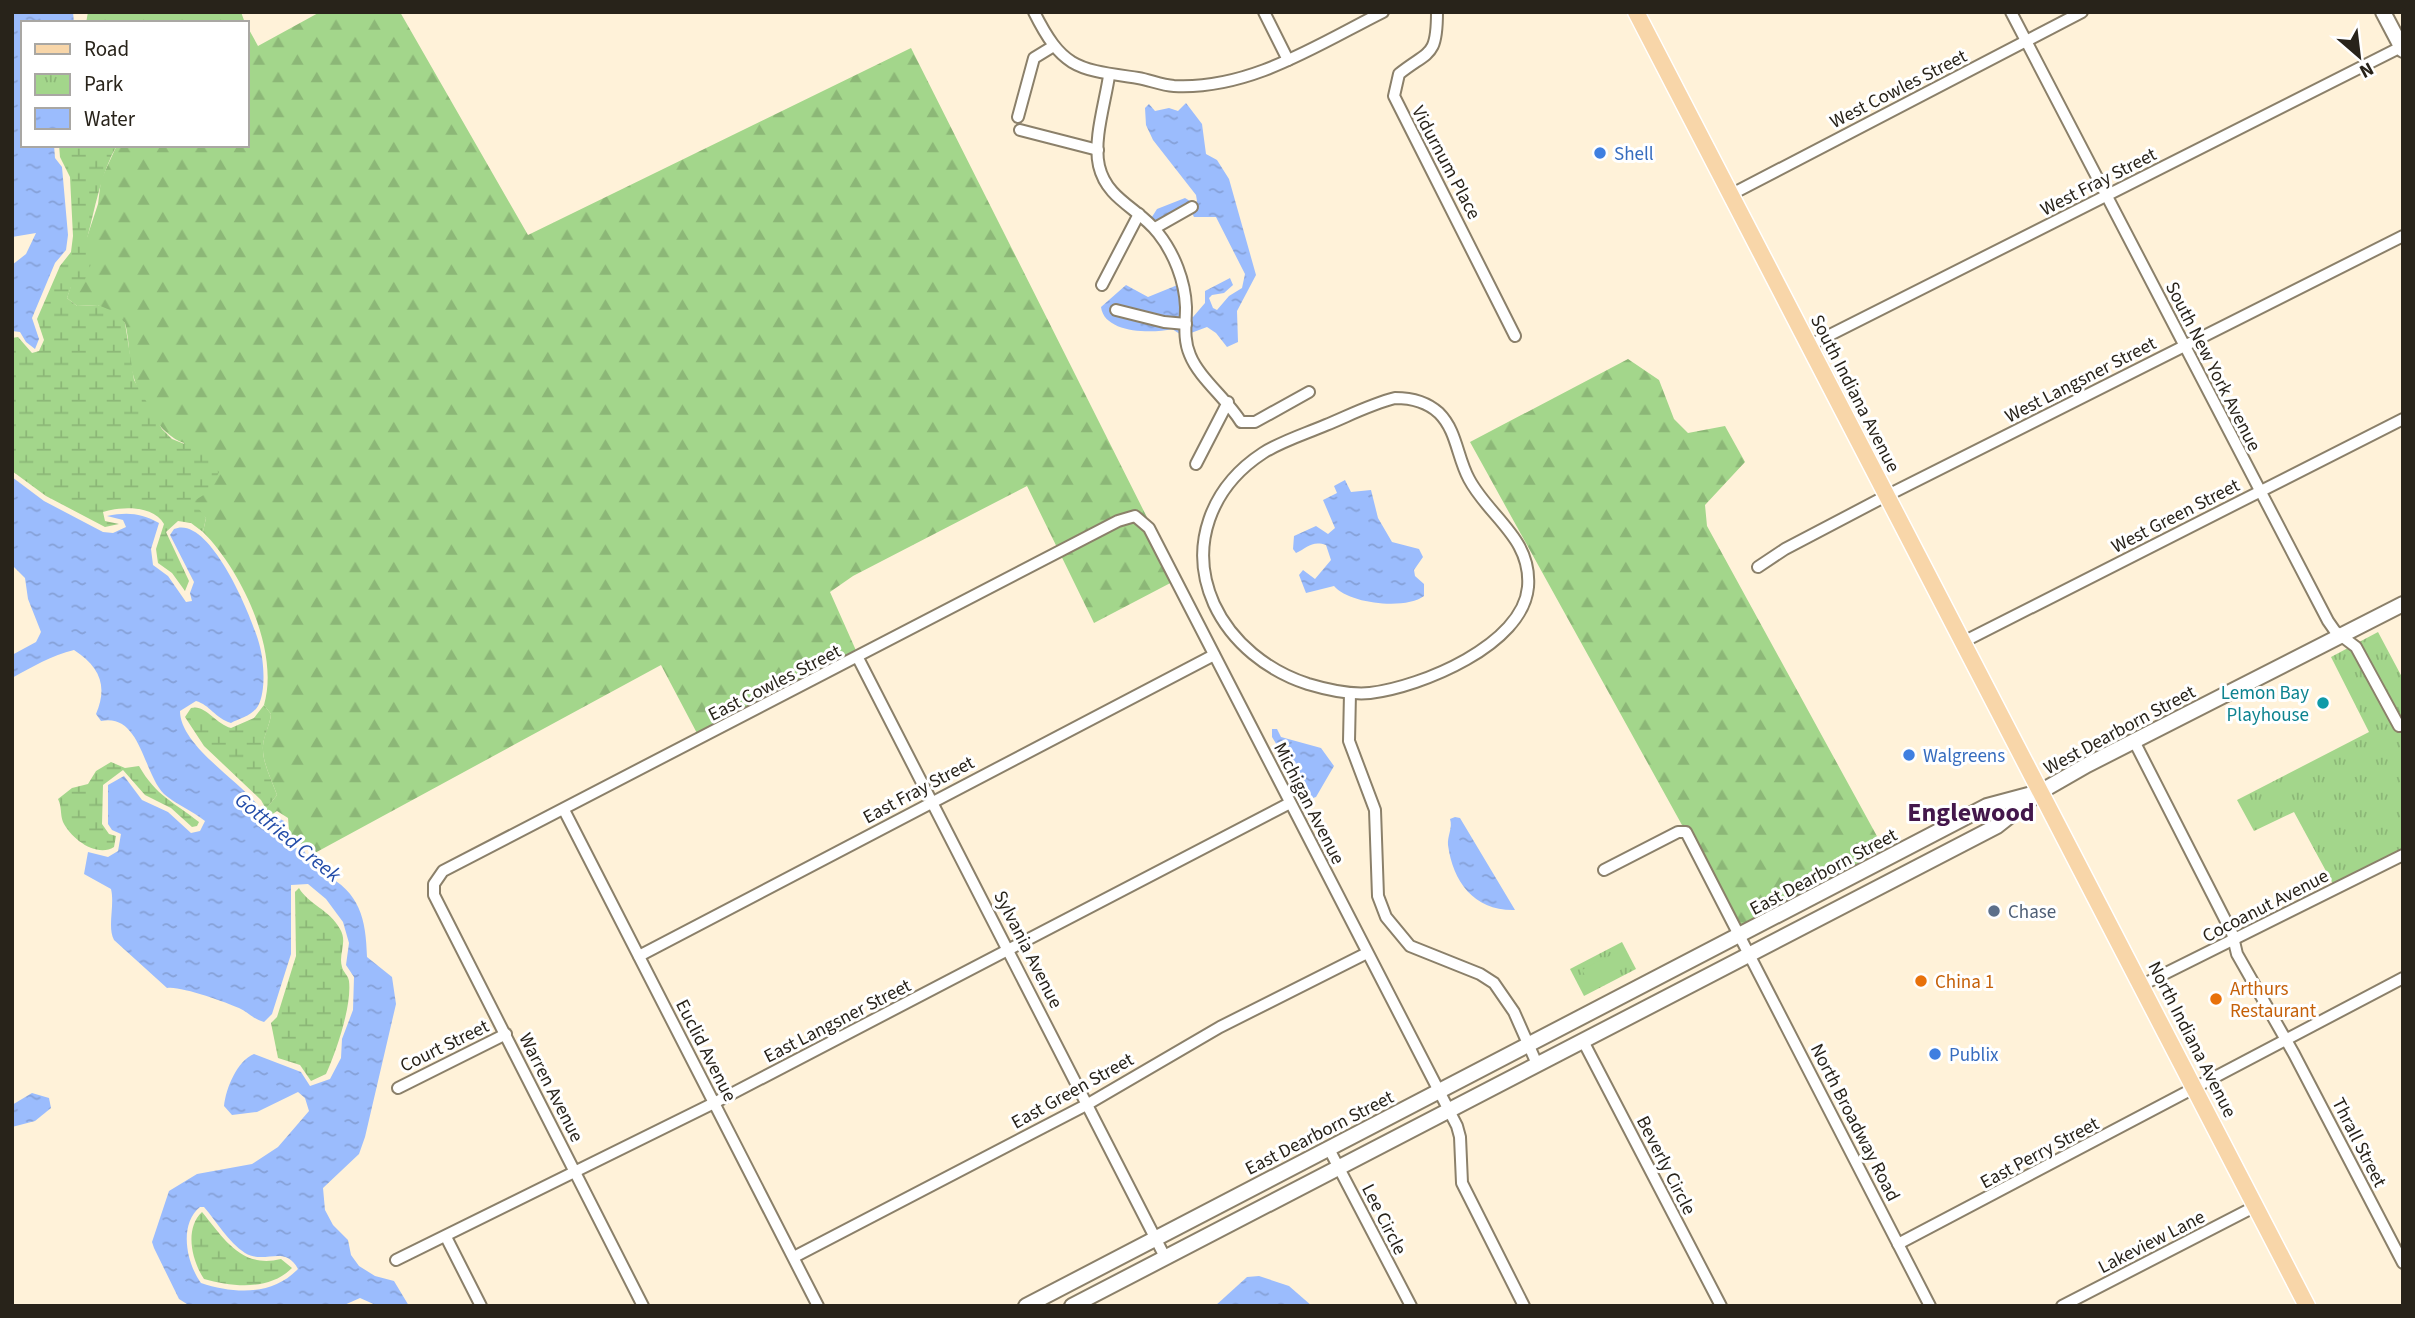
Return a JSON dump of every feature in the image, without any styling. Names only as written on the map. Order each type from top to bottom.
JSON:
[{"type":"main road","name":"South Indiana Avenue","points":[[1636,12],[2040,792]]},
{"type":"main road","points":[[2383,12],[2402,48]]},
{"type":"main road","name":"West Dearborn Street","points":[[2040,792],[2403,604]]},
{"type":"main road","name":"East Dearborn Street","points":[[1026,1306],[1987,806],[2040,792]]},
{"type":"main road","name":"East Dearborn Street","points":[[1072,1306],[1094,1301],[1165,1257],[1997,826],[2040,792]]},
{"type":"main road","name":"North Indiana Avenue","points":[[2040,792],[2306,1306]]},
{"type":"street","points":[[1034,12],[1052,47],[1069,62],[1109,76],[1189,85],[1254,75],[1382,12]]},
{"type":"street","points":[[1264,12],[1288,60]]},
{"type":"street","name":"Vidurnum Place","points":[[1437,12],[1431,50],[1424,59],[1399,74],[1394,96],[1515,336]]},
{"type":"street","name":"South New York Avenue","points":[[2011,12],[2329,621],[2356,647],[2399,726]]},
{"type":"street","name":"West Cowles Street","points":[[1730,195],[2082,12]]},
{"type":"street","points":[[1018,117],[1034,58],[1052,47]]},
{"type":"street","name":"West Fray Street","points":[[1808,346],[2402,48]]},
{"type":"street","points":[[1109,76],[1098,150],[1100,167],[1111,191],[1155,228],[1167,246],[1181,278],[1186,342],[1194,363],[1228,402],[1241,422],[1255,422],[1309,392]]},
{"type":"street","points":[[1020,130],[1098,150]]},
{"type":"street","points":[[1155,228],[1192,207]]},
{"type":"street","points":[[1102,285],[1139,214]]},
{"type":"street","name":"West Langsner Street","points":[[1886,496],[2403,236]]},
{"type":"street","points":[[1116,310],[1164,322],[1185,324]]},
{"type":"street","points":[[1408,398],[1428,405],[1446,421],[1469,480],[1483,502],[1514,535],[1527,566],[1525,601],[1510,628],[1482,649],[1400,687],[1350,693],[1318,687],[1279,672],[1237,638],[1218,611],[1208,587],[1202,557],[1203,537],[1213,508],[1223,492],[1241,471],[1265,452],[1384,401],[1408,398]]},
{"type":"street","points":[[1196,464],[1228,402]]},
{"type":"street","name":"West Green Street","points":[[1963,642],[2403,419]]},
{"type":"street","points":[[1759,567],[1785,549],[1886,496]]},
{"type":"street","name":"Michigan Avenue","points":[[1135,516],[1149,528],[1448,1110],[1460,1137],[1462,1183],[1524,1306]]},
{"type":"street","name":"East Cowles Street","points":[[434,884],[443,872],[858,659],[1118,521],[1135,516]]},
{"type":"street","name":"East Fray Street","points":[[639,956],[1214,655]]},
{"type":"street","name":"Sylvania Avenue","points":[[858,659],[1010,950],[1165,1257]]},
{"type":"street","points":[[1350,693],[1349,741],[1375,810],[1378,896],[1386,917],[1403,941],[1415,949],[1480,974],[1494,983],[1514,1012],[1538,1064]]},
{"type":"street","name":"Thrall Street","points":[[2134,741],[2232,933],[2237,954],[2285,1037],[2403,1263]]},
{"type":"street","name":"East Langsner Street","points":[[396,1259],[446,1237],[715,1103],[1290,803]]},
{"type":"street","name":"Euclid Avenue","points":[[564,810],[818,1306]]},
{"type":"street","name":"North Broadway Road","points":[[1604,870],[1678,832],[1686,832],[1930,1306]]},
{"type":"street","name":"Cocoanut Avenue","points":[[2142,985],[2403,855]]},
{"type":"street","name":"Warren Avenue","points":[[434,884],[434,895],[643,1306]]},
{"type":"street","name":"East Green Street","points":[[794,1257],[1088,1104],[1220,1027],[1367,953]]},
{"type":"street","name":"East Perry Street","points":[[1898,1244],[2163,1107],[2193,1087],[2285,1037],[2403,978]]},
{"type":"street","name":"Court Street","points":[[398,1088],[506,1034]]},
{"type":"street","name":"Beverly Circle","points":[[1583,1041],[1721,1306]]},
{"type":"street","name":"Lee Circle","points":[[1329,1149],[1411,1306]]},
{"type":"street","name":"Lakeview Lane","points":[[2062,1306],[2256,1206]]},
{"type":"street","points":[[446,1237],[481,1306]]},
{"type":"green space","points":[[88,12],[241,12],[244,21],[86,21]]},
{"type":"green space","points":[[320,12],[400,12],[528,235],[911,48],[1178,579],[1094,623],[1027,486],[853,576],[830,592],[858,655],[699,737],[661,665],[313,854],[305,845],[290,841],[288,818],[277,811],[271,815],[266,809],[277,795],[263,752],[271,714],[264,705],[268,684],[267,661],[254,612],[231,567],[203,532],[206,518],[188,504],[184,443],[159,425],[141,397],[132,371],[125,323],[98,305],[77,306],[67,298],[98,204],[101,180],[116,147],[248,147],[248,28],[258,46]]},
{"type":"green space","points":[[59,147],[116,147],[103,179],[87,239],[95,254],[84,282],[71,287],[67,298],[77,306],[98,305],[115,312],[125,323],[134,380],[162,429],[172,439],[202,451],[219,472],[210,491],[189,504],[199,509],[206,518],[203,532],[191,523],[178,521],[166,532],[189,581],[185,591],[172,573],[158,563],[156,549],[164,524],[153,513],[128,508],[103,512],[105,521],[119,524],[105,527],[46,496],[12,471],[12,338],[18,337],[32,353],[39,351],[44,340],[37,319],[60,266],[71,252],[73,236],[70,177],[60,157]]},
{"type":"green space","points":[[1628,359],[1659,380],[1674,419],[1688,433],[1725,426],[1745,462],[1705,505],[1707,526],[1884,849],[1739,928],[1470,442]]},
{"type":"green space","points":[[2378,632],[2403,679],[2403,849],[2333,884],[2294,812],[2254,831],[2237,800],[2369,732],[2331,657]]},
{"type":"green space","points":[[264,705],[271,714],[263,752],[277,795],[266,809],[261,800],[204,746],[185,717],[191,708],[201,709],[231,728],[254,718]]},
{"type":"green space","points":[[111,762],[125,768],[139,766],[159,792],[199,822],[197,826],[192,827],[171,808],[145,795],[123,770],[103,785],[102,824],[109,834],[116,836],[114,847],[100,850],[78,840],[63,822],[58,799],[72,788],[88,784],[96,771]]},
{"type":"green space","points":[[299,888],[336,922],[340,929],[343,939],[341,962],[349,981],[346,1016],[334,1054],[326,1074],[311,1081],[300,1065],[278,1058],[271,1023],[277,1017],[296,956],[295,892]]},
{"type":"green space","points":[[1622,942],[1636,969],[1584,996],[1570,969]]},
{"type":"green space","points":[[1617,952],[1624,968],[1590,985],[1582,970]]},
{"type":"green space","points":[[202,1212],[226,1241],[245,1256],[267,1261],[281,1259],[292,1268],[273,1281],[262,1284],[227,1284],[204,1279],[196,1263],[192,1245],[193,1227]]},
{"type":"water","points":[[12,12],[73,12],[74,21],[21,21],[21,147],[54,147],[55,158],[62,167],[68,235],[66,250],[55,263],[32,318],[39,339],[35,349],[26,342],[20,332],[12,331],[12,265],[26,254],[36,233],[12,237]]},
{"type":"water","points":[[1186,103],[1202,124],[1206,154],[1217,160],[1229,179],[1256,275],[1237,311],[1238,342],[1227,347],[1216,333],[1207,327],[1183,336],[1172,329],[1141,331],[1119,327],[1104,316],[1101,307],[1126,285],[1148,297],[1180,284],[1186,315],[1193,317],[1205,303],[1205,291],[1230,278],[1233,285],[1224,293],[1209,298],[1213,308],[1217,310],[1229,296],[1242,288],[1245,274],[1216,217],[1194,217],[1190,209],[1159,228],[1150,220],[1157,209],[1185,198],[1195,204],[1197,201],[1196,195],[1153,140],[1146,125],[1145,108],[1149,104],[1155,111],[1169,108],[1178,111]]},
{"type":"water","points":[[12,477],[44,501],[103,532],[113,533],[126,527],[123,520],[107,516],[140,515],[159,523],[151,549],[153,565],[168,576],[186,602],[192,601],[190,593],[194,582],[170,535],[174,529],[188,528],[202,537],[215,552],[240,594],[260,647],[264,677],[261,700],[253,712],[231,723],[196,701],[180,711],[182,723],[198,748],[246,793],[271,824],[276,817],[284,821],[285,844],[303,850],[315,865],[322,868],[324,874],[346,889],[359,908],[365,931],[367,957],[392,977],[396,1004],[365,1137],[359,1154],[323,1188],[325,1210],[333,1225],[348,1240],[351,1255],[359,1266],[375,1276],[394,1281],[409,1306],[378,1306],[360,1298],[342,1306],[190,1306],[179,1299],[152,1242],[169,1191],[197,1174],[252,1164],[278,1147],[309,1111],[305,1098],[298,1092],[257,1112],[232,1115],[224,1106],[233,1076],[242,1063],[254,1054],[301,1072],[310,1086],[330,1079],[341,1058],[342,1039],[353,1010],[354,977],[346,965],[349,943],[343,922],[326,899],[308,884],[291,885],[291,954],[272,1014],[264,1022],[213,998],[167,988],[114,940],[111,929],[111,889],[84,874],[88,852],[108,857],[118,851],[121,834],[112,830],[108,824],[108,785],[124,776],[142,800],[168,812],[191,833],[200,831],[205,821],[164,794],[157,785],[140,747],[125,726],[114,721],[101,721],[96,714],[101,695],[99,678],[96,670],[83,656],[74,650],[66,652],[12,678],[12,655],[36,642],[41,632],[28,599],[25,578],[12,565]],"holes":[[[200,1207],[204,1207],[228,1238],[245,1253],[260,1257],[281,1256],[293,1262],[298,1269],[277,1284],[252,1290],[240,1291],[201,1283],[192,1266],[187,1234],[193,1215]]]},
{"type":"water","points":[[1345,480],[1351,492],[1371,490],[1378,518],[1392,542],[1419,549],[1423,557],[1414,570],[1415,576],[1424,584],[1424,596],[1392,604],[1364,601],[1341,592],[1334,586],[1306,593],[1299,575],[1303,570],[1315,579],[1331,560],[1326,545],[1317,543],[1296,553],[1293,549],[1294,536],[1316,526],[1328,534],[1335,528],[1323,500],[1337,493],[1334,486]]},
{"type":"water","points":[[1272,729],[1277,729],[1281,737],[1321,748],[1334,766],[1316,797],[1310,799],[1272,737]]},
{"type":"water","points":[[1460,818],[1515,910],[1501,909],[1477,900],[1461,882],[1448,845],[1450,819]]},
{"type":"water","points":[[32,1093],[49,1098],[51,1108],[35,1121],[12,1127],[12,1105]]},
{"type":"water","points":[[1259,1276],[1289,1286],[1312,1306],[1215,1306],[1247,1277]]},
{"type":"place","name":"Shell","points":[[1600,153]]},
{"type":"place","name":"Lemon Bay Playhouse","points":[[2323,703]]},
{"type":"place","name":"Walgreens","points":[[1909,755]]},
{"type":"place","name":"Chase","points":[[1994,911]]},
{"type":"place","name":"China 1","points":[[1921,981]]},
{"type":"place","name":"Arthurs Restaurant","points":[[2216,999]]},
{"type":"place","name":"Publix","points":[[1935,1054]]},
{"type":"district","name":"Englewood","points":[[1971,812]]},
{"type":"water label","name":"Gottfried Creek","points":[[288,837]]}]
